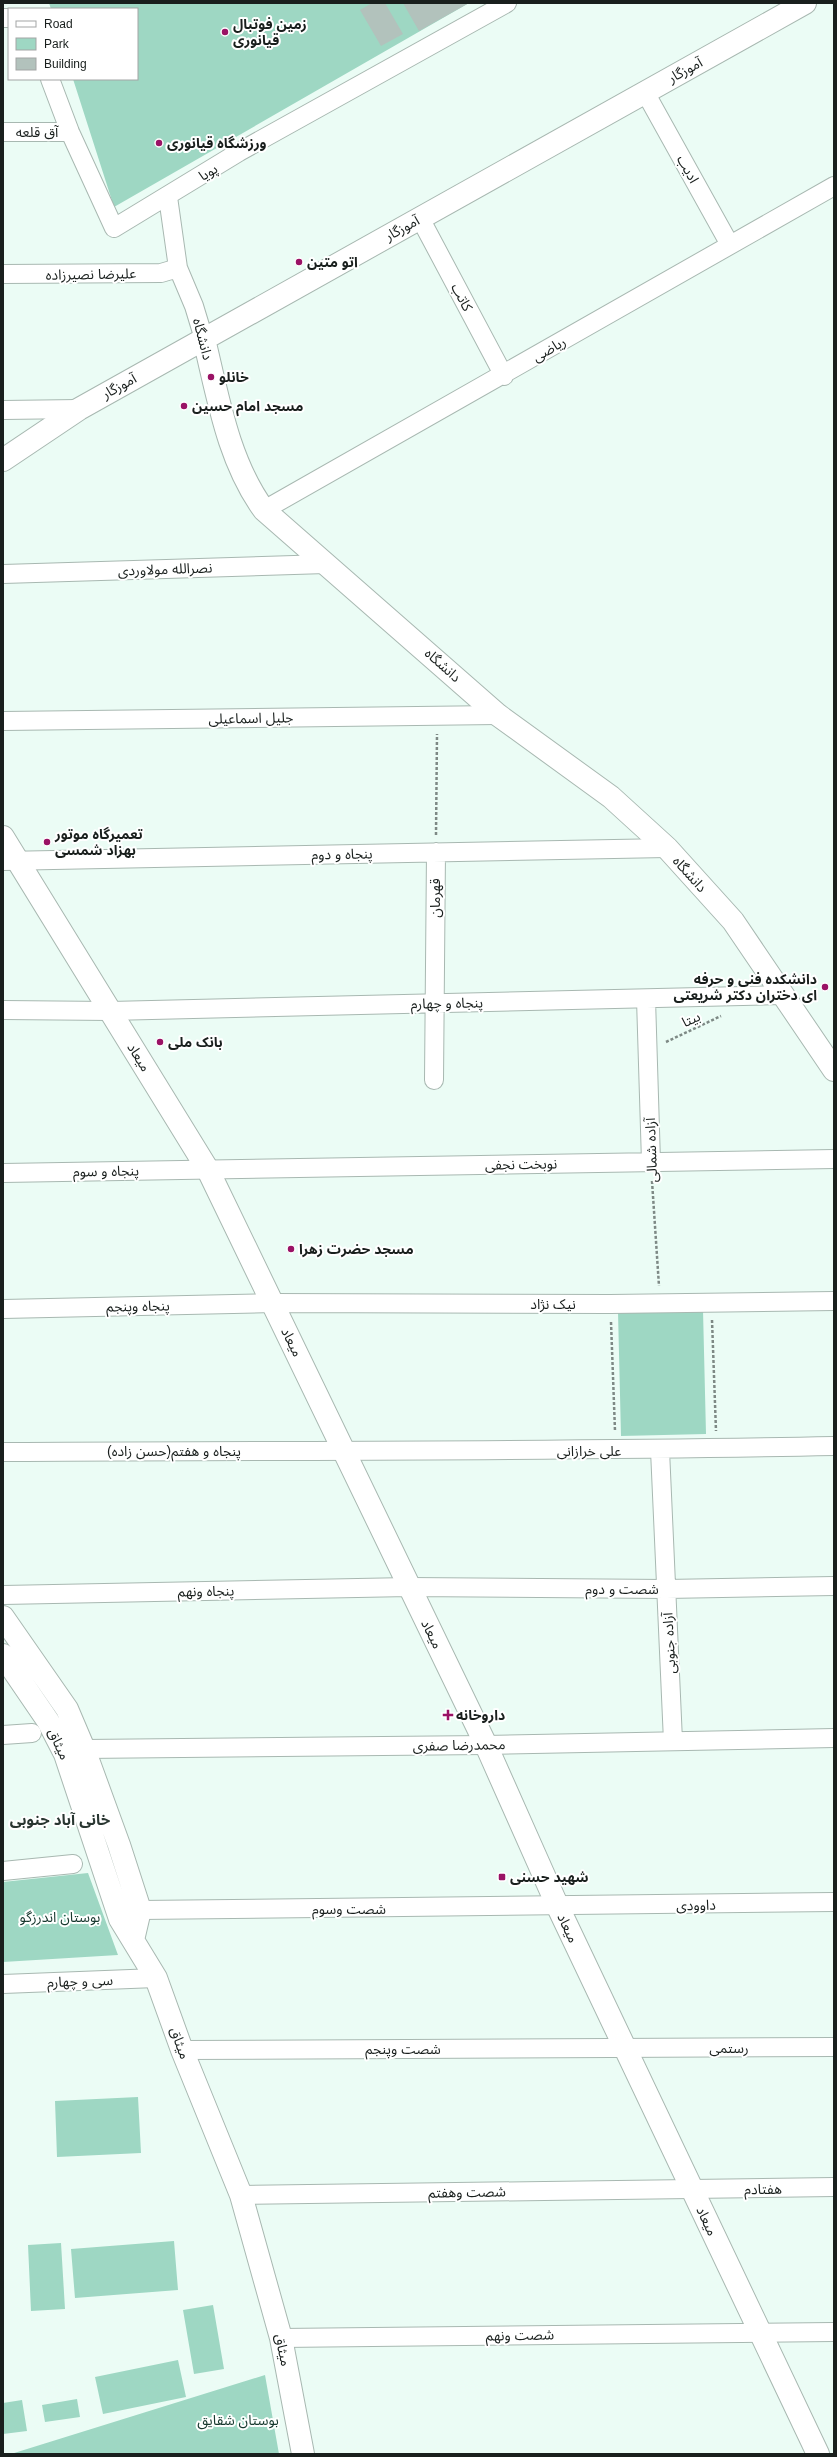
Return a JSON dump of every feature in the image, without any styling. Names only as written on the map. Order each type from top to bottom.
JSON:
[{"type":"street","name":"پویا","points":[[50,80],[70,132],[114,228],[168,197],[239,152],[508,3]]},
{"type":"street","name":"آموزگار","points":[[3,460],[78,409],[805,3]]},
{"type":"street","name":"ادیب","points":[[645,92],[730,245]]},
{"type":"street","name":"آق قلعه","points":[[3,132],[70,132]]},
{"type":"street","name":"ریاضی","points":[[264,510],[504,376],[834,186]]},
{"type":"street","name":"دانشگاه","points":[[168,197],[178,268],[194,306],[204,339],[223,416],[236,460],[250,491],[264,510],[498,715],[611,798],[667,848],[733,921],[834,1070]]},
{"type":"street","name":"کاتب","points":[[420,218],[504,376]]},
{"type":"street","name":"علیرضا نصیرزاده","points":[[3,274],[161,273],[178,268]]},
{"type":"street","points":[[3,410],[78,409]]},
{"type":"street","name":"نصرالله مولاوردی","points":[[3,574],[326,564]]},
{"type":"street","name":"جلیل اسماعیلی","points":[[3,721],[498,715]]},
{"type":"street","name":"میعاد","points":[[3,837],[10,861],[110,1011],[208,1170],[486,1745],[558,1907],[818,2454]]},
{"type":"street","name":"پنجاه و دوم","points":[[10,861],[667,848]]},
{"type":"street","name":"قهرمان","points":[[434,1080],[436,852]]},
{"type":"street","name":"پنجاه و چهارم","points":[[3,1010],[110,1011],[783,995]]},
{"type":"street","name":"آزاده شمالی","points":[[646,998],[651,1162]]},
{"type":"street","name":"نوبخت نجفی","points":[[208,1170],[834,1159]]},
{"type":"street","name":"پنجاه و سوم","points":[[3,1173],[208,1170]]},
{"type":"street","name":"نیک نژاد","points":[[273,1303],[610,1304],[660,1302],[834,1301]]},
{"type":"street","name":"پنجاه وپنجم","points":[[3,1309],[273,1303]]},
{"type":"street","name":"علی خرازانی","points":[[344,1450],[615,1451],[834,1446]]},
{"type":"street","name":"(حسن زاده)پنجاه و هفتم","points":[[3,1452],[344,1450]]},
{"type":"street","name":"آزاده جنوبی","points":[[660,1450],[673,1741]]},
{"type":"street","name":"شصت و دوم","points":[[409,1587],[666,1589],[834,1586]]},
{"type":"street","name":"پنجاه ونهم","points":[[3,1595],[409,1587]]},
{"type":"street","name":"میثاق","points":[[3,1617],[67,1709],[75,1752],[120,1919],[156,1978],[182,2050],[241,2195],[280,2338],[303,2454]]},
{"type":"street","name":"میثاق","points":[[3,1655],[48,1721],[75,1752],[119,1845],[140,1910]]},
{"type":"street","points":[[3,1735],[32,1733]]},
{"type":"street","name":"محمدرضا صفری","points":[[75,1752],[834,1738]]},
{"type":"street","points":[[3,1871],[73,1864]]},
{"type":"street","name":"داوودی","points":[[558,1907],[834,1902]]},
{"type":"street","name":"شصت وسوم","points":[[140,1910],[558,1907]]},
{"type":"street","points":[[133,1940],[140,1910]]},
{"type":"street","name":"سی و چهارم","points":[[3,1984],[156,1978]]},
{"type":"street","name":"رستمی","points":[[625,2048],[834,2048]]},
{"type":"street","name":"شصت وپنجم","points":[[182,2050],[625,2048]]},
{"type":"street","name":"هفتادم","points":[[692,2190],[834,2187]]},
{"type":"street","name":"شصت وهفتم","points":[[241,2195],[692,2190]]},
{"type":"street","name":"شصت ونهم","points":[[280,2338],[834,2332]]},
{"type":"path","points":[[436,852],[437,715]]},
{"type":"path","name":"بیتا","points":[[648,1051],[723,1015]]},
{"type":"path","name":"آزاده شمالی","points":[[651,1162],[660,1302]]},
{"type":"path","points":[[712,1302],[717,1448]]},
{"type":"path","points":[[610,1304],[615,1451]]},
{"type":"green space","name":"ورزشگاه قیانوری","points":[[49,3],[469,3],[114,207],[73,80],[138,80],[138,8],[51,8]]},
{"type":"green space","points":[[703,1310],[706,1434],[621,1436],[618,1312]]},
{"type":"green space","name":"بوستان اندرزگو","points":[[88,1873],[118,1955],[3,1962],[3,1882]]},
{"type":"green space","points":[[138,2097],[141,2153],[57,2157],[55,2101]]},
{"type":"green space","points":[[174,2241],[178,2290],[75,2298],[71,2249]]},
{"type":"green space","points":[[61,2243],[65,2309],[31,2311],[28,2245]]},
{"type":"green space","points":[[213,2305],[224,2369],[194,2374],[183,2310]]},
{"type":"green space","points":[[178,2360],[186,2397],[103,2414],[95,2377]]},
{"type":"green space","name":"بوستان شقایق","points":[[265,2375],[279,2454],[11,2454]]},
{"type":"green space","points":[[77,2399],[80,2417],[45,2422],[42,2405]]},
{"type":"green space","points":[[22,2400],[27,2431],[3,2434],[3,2403]]},
{"type":"building","points":[[372,3],[385,3],[403,34],[381,46],[360,10]]},
{"type":"building","points":[[403,3],[469,3],[419,31]]},
{"type":"place","name":"زمین فوتبال قیانوری","points":[[225,32]]},
{"type":"place","name":"ورزشگاه قیانوری","points":[[159,143]]},
{"type":"place","name":"اتو متین","points":[[299,262]]},
{"type":"place","name":"خانلو","points":[[211,377]]},
{"type":"place","name":"مسجد امام حسین","points":[[184,406]]},
{"type":"place","name":"تعمیرگاه موتور بهزاد شمسی","points":[[47,842]]},
{"type":"place","name":"دانشکده فنی و حرفه ای دختران دکتر شریعتی","points":[[825,987]]},
{"type":"place","name":"بانک ملی","points":[[160,1042]]},
{"type":"place","name":"مسجد حضرت زهرا","points":[[291,1249]]},
{"type":"place","name":"داروخانه","points":[[448,1715]]},
{"type":"place","name":"شهید حسنی","points":[[502,1877]]},
{"type":"district","name":"خانی آباد جنوبی","points":[[60,1820]]}]
